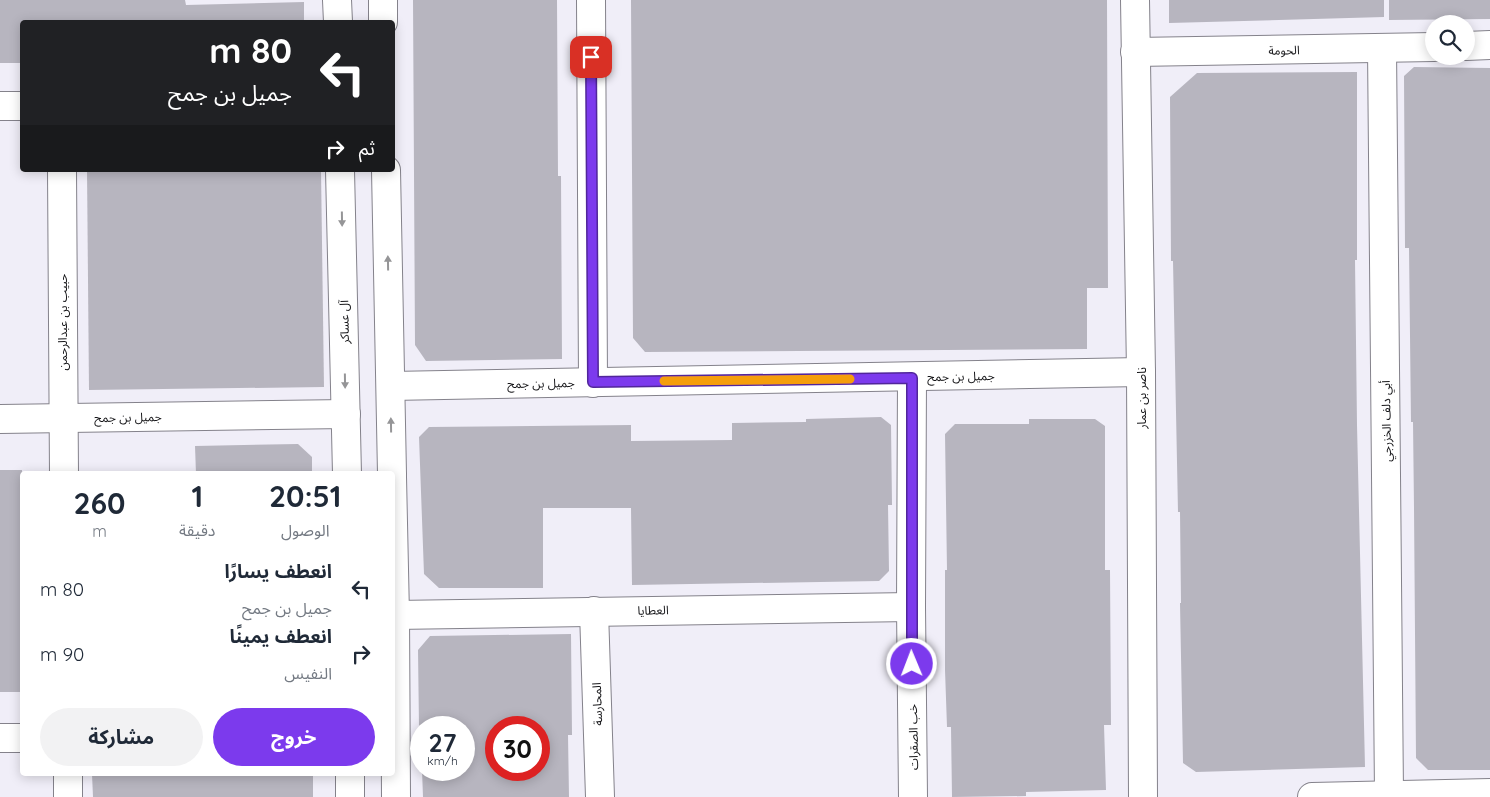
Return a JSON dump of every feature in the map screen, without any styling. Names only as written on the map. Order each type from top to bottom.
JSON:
[{"type":"street","points":[[337,0],[338,20]]},
{"type":"street","points":[[383,0],[384,20]]},
{"type":"street","points":[[590,0],[593,382]]},
{"type":"street","name":"ناصر بن عمار","points":[[1134,0],[1141,372],[1143,797]]},
{"type":"street","points":[[1475,46],[1490,45]]},
{"type":"street","name":"الحومة","points":[[1135,52],[1425,47]]},
{"type":"street","name":"أبي دلف الخزرجي","points":[[1382,48],[1389,794]]},
{"type":"street","points":[[0,106],[20,106]]},
{"type":"street","name":"حبيب بن عبدالرحمن","points":[[62,172],[64,471]]},
{"type":"street","name":"آل عساكر","points":[[340,172],[347,471]]},
{"type":"street","points":[[386,172],[392,471]]},
{"type":"street","name":"جميل بن جمح","points":[[391,386],[912,378],[1141,372]]},
{"type":"street","name":"خب الصقرات","points":[[912,378],[911,607],[914,797]]},
{"type":"street","name":"جميل بن جمح","points":[[0,419],[346,414]]},
{"type":"street","name":"العطايا","points":[[395,615],[911,607]]},
{"type":"street","name":"المحارسة","points":[[594,611],[600,797]]},
{"type":"street","points":[[395,615],[396,797]]},
{"type":"street","points":[[0,738],[20,738]]},
{"type":"street","points":[[68,776],[68,797]]},
{"type":"street","points":[[350,776],[350,797]]},
{"type":"street","points":[[1312,797],[1490,793]]},
{"type":"building","points":[[0,0],[185,0],[186,5],[304,2],[304,20],[20,20],[20,63],[0,63]]},
{"type":"building","points":[[413,0],[557,0],[558,176],[561,176],[562,359],[426,361],[415,345]]},
{"type":"building","points":[[631,0],[1107,0],[1108,288],[1087,288],[1087,349],[645,352],[633,338]]},
{"type":"building","points":[[1169,0],[1384,0],[1384,17],[1169,23]]},
{"type":"building","points":[[1389,0],[1490,0],[1490,19],[1475,19],[1475,15],[1425,15],[1425,20],[1389,20]]},
{"type":"building","points":[[1414,67],[1490,68],[1490,770],[1428,770],[1416,758],[1413,422],[1411,422],[1409,248],[1405,248],[1404,76]]},
{"type":"building","points":[[1357,72],[1357,260],[1355,260],[1365,767],[1196,772],[1183,763],[1180,512],[1178,512],[1173,261],[1171,261],[1170,97],[1197,73]]},
{"type":"building","points":[[87,172],[321,172],[324,387],[89,390]]},
{"type":"building","points":[[881,417],[891,425],[892,505],[888,505],[889,571],[879,581],[632,585],[631,508],[543,508],[543,588],[439,588],[424,574],[419,437],[429,427],[631,425],[631,441],[732,440],[732,423],[806,422],[806,419]]},
{"type":"building","points":[[1029,419],[1095,419],[1105,426],[1105,570],[1110,570],[1111,725],[1104,725],[1106,790],[1026,792],[1026,796],[952,797],[951,727],[947,727],[945,670],[945,570],[947,570],[945,434],[955,424],[1029,424]]},
{"type":"building","points":[[298,444],[312,457],[312,471],[196,471],[195,446]]},
{"type":"building","points":[[0,470],[22,470],[20,471],[20,692],[0,692]]},
{"type":"building","points":[[571,634],[572,735],[568,735],[569,797],[423,797],[422,781],[475,781],[475,716],[419,716],[418,650],[430,636]]},
{"type":"building","points":[[92,776],[313,776],[313,797],[93,797]]},
{"type":"slow traffic","points":[[664,381],[850,379]]},
{"type":"route","points":[[591,57],[593,382],[912,378],[912,664]]}]
